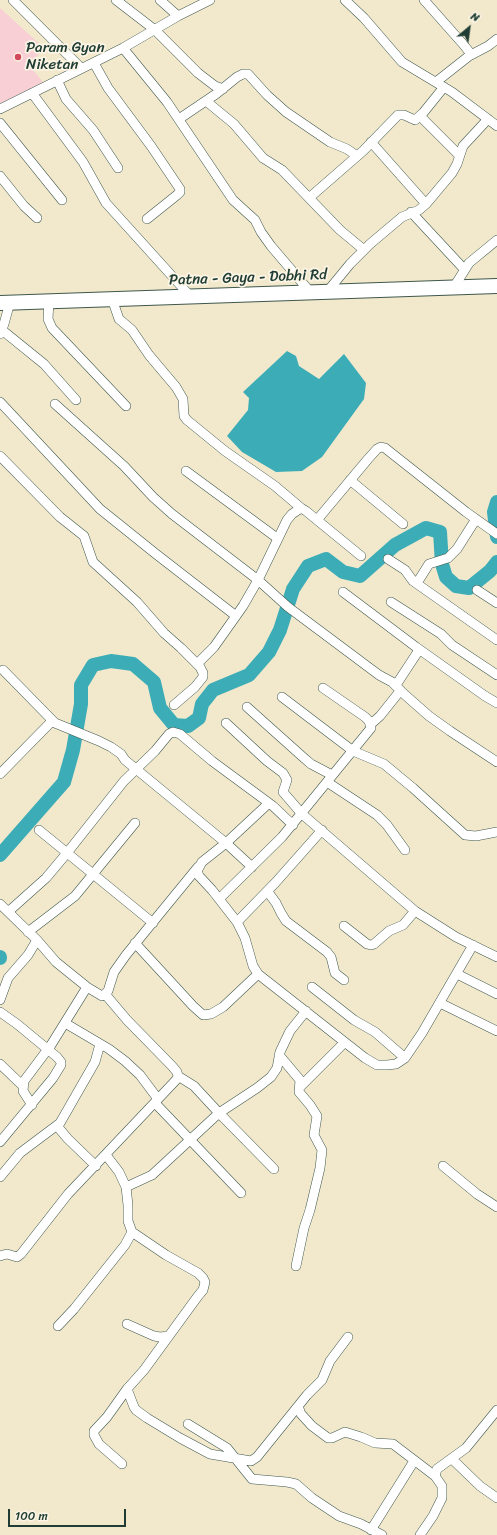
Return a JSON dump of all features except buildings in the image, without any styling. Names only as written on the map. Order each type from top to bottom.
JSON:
[{"type":"main road","name":"Patna - Gaya - Dobhi Rd","points":[[5,302],[311,293],[454,287],[496,288]]},
{"type":"street","points":[[14,0],[81,68]]},
{"type":"street","points":[[116,0],[155,30],[198,72],[215,86],[223,89]]},
{"type":"street","points":[[160,0],[178,16]]},
{"type":"street","points":[[0,108],[94,63],[178,16],[210,0]]},
{"type":"street","points":[[345,0],[364,18],[402,62],[440,85],[497,126]]},
{"type":"street","points":[[424,0],[471,54]]},
{"type":"street","points":[[309,198],[357,156],[398,115],[404,115],[415,120],[420,116],[440,85],[471,54],[488,46],[497,39]]},
{"type":"street","points":[[123,48],[163,96],[233,200],[255,220],[260,232],[311,293]]},
{"type":"street","points":[[94,63],[108,88],[180,189],[180,192],[177,195],[147,219]]},
{"type":"street","points":[[179,119],[223,89],[237,77],[243,74],[248,74],[267,95],[286,112],[330,142],[347,149],[357,156]]},
{"type":"street","points":[[57,80],[66,99],[93,130],[118,168]]},
{"type":"street","points":[[32,93],[83,162],[106,203],[191,296]]},
{"type":"street","points":[[206,101],[228,118],[263,158],[282,170],[340,230],[364,250]]},
{"type":"street","points":[[420,116],[459,155]]},
{"type":"street","points":[[327,292],[341,274],[364,250],[402,217],[419,210],[426,204],[452,173],[467,140],[488,119]]},
{"type":"street","points":[[0,124],[62,200]]},
{"type":"street","points":[[371,142],[426,204]]},
{"type":"street","points":[[0,176],[24,206],[37,218]]},
{"type":"street","points":[[412,212],[464,269]]},
{"type":"street","points":[[454,287],[464,269],[476,256],[497,240]]},
{"type":"street","points":[[112,299],[119,319],[132,330],[149,355],[176,387],[183,399],[184,416],[187,420],[225,451],[306,511],[361,556]]},
{"type":"street","points":[[49,300],[48,319],[52,328],[126,406]]},
{"type":"street","points":[[5,302],[1,332],[44,364],[76,400]]},
{"type":"street","points":[[0,402],[100,509],[236,616]]},
{"type":"street","points":[[55,404],[124,466],[161,505],[258,580],[288,607],[398,688],[450,731],[497,762]]},
{"type":"street","points":[[317,520],[377,449],[381,447],[385,448],[493,532]]},
{"type":"street","points":[[0,456],[55,512],[84,536],[93,562],[137,602],[164,633],[181,648],[204,673],[203,677],[195,687],[174,706]]},
{"type":"street","points":[[186,471],[277,538]]},
{"type":"street","points":[[350,480],[403,524]]},
{"type":"street","points":[[197,664],[214,647],[236,616],[258,580],[286,520],[296,510],[301,508]]},
{"type":"street","points":[[417,583],[429,564],[443,559],[461,544],[476,519]]},
{"type":"street","points":[[388,559],[404,570],[413,581],[497,640]]},
{"type":"street","points":[[477,590],[497,603]]},
{"type":"street","points":[[343,592],[481,694],[497,703]]},
{"type":"street","points":[[391,602],[441,634],[452,645],[497,675]]},
{"type":"street","points":[[219,899],[271,850],[353,751],[369,731],[371,724],[380,716],[420,650]]},
{"type":"street","points":[[3,670],[39,705],[52,720],[65,728],[81,733],[111,747],[226,843],[252,867]]},
{"type":"street","points":[[323,688],[365,717],[371,724]]},
{"type":"street","points":[[282,697],[353,751],[384,764],[413,788],[464,835],[476,836],[497,832]]},
{"type":"street","points":[[247,707],[311,764],[377,815],[387,825],[405,850]]},
{"type":"street","points":[[0,774],[52,720]]},
{"type":"street","points":[[226,723],[267,761],[284,773],[287,780],[283,792],[302,814],[416,911],[442,929],[497,957]]},
{"type":"street","points":[[8,912],[41,883],[67,853],[124,781],[155,751],[169,734],[177,733],[269,803],[293,825]]},
{"type":"street","points":[[105,994],[114,972],[135,943],[202,862],[226,843],[269,803]]},
{"type":"street","points":[[28,932],[75,896],[135,823]]},
{"type":"street","points":[[39,830],[153,922]]},
{"type":"street","points":[[237,922],[268,892],[322,830]]},
{"type":"street","points":[[198,867],[197,872],[199,876],[207,883],[237,922],[245,938],[258,974],[344,1043],[377,1065],[392,1065],[405,1058],[422,1033],[473,946]]},
{"type":"street","points":[[268,892],[286,921],[327,952],[331,957],[335,973],[344,980]]},
{"type":"street","points":[[0,904],[37,940],[56,962],[87,987],[102,996],[105,994]]},
{"type":"street","points":[[344,926],[367,944],[371,945],[389,931],[403,925],[416,911]]},
{"type":"street","points":[[0,1000],[8,978],[28,955],[37,940]]},
{"type":"street","points":[[135,943],[203,1015],[211,1014],[223,1007],[258,974]]},
{"type":"street","points":[[457,974],[497,994]]},
{"type":"street","points":[[32,1105],[23,1091],[23,1086],[27,1077],[65,1023],[87,987]]},
{"type":"street","points":[[312,987],[354,1020],[375,1032],[405,1058]]},
{"type":"street","points":[[105,994],[127,1020],[172,1066],[178,1076],[194,1086],[274,1169]]},
{"type":"street","points":[[440,1003],[497,1031]]},
{"type":"street","points":[[126,1187],[152,1175],[189,1139],[219,1113],[258,1088],[271,1077],[279,1064],[280,1055],[290,1031],[306,1011]]},
{"type":"street","points":[[0,1012],[17,1024],[61,1062],[61,1065],[53,1078],[0,1142]]},
{"type":"street","points":[[65,1023],[116,1055],[140,1075],[157,1101],[189,1139],[241,1193]]},
{"type":"street","points":[[300,1087],[344,1043]]},
{"type":"street","points":[[0,1177],[20,1153],[57,1126],[95,1062],[100,1044]]},
{"type":"street","points":[[280,1055],[300,1080],[299,1092],[317,1116],[314,1135],[320,1145],[322,1155],[296,1266]]},
{"type":"street","points":[[0,1064],[23,1086]]},
{"type":"street","points":[[0,1256],[7,1254],[17,1257],[21,1254],[68,1194],[157,1101],[178,1076]]},
{"type":"street","points":[[57,1126],[96,1166]]},
{"type":"street","points":[[106,1155],[120,1172],[126,1187],[128,1221],[132,1232],[166,1255],[198,1273],[205,1282],[203,1290],[144,1370],[127,1389],[94,1432],[99,1444],[122,1464]]},
{"type":"street","points":[[443,1166],[477,1194],[497,1207]]},
{"type":"street","points":[[58,1326],[74,1309],[125,1244],[132,1232]]},
{"type":"street","points":[[126,1324],[154,1336],[169,1336]]},
{"type":"street","points":[[127,1389],[134,1407],[147,1418],[200,1450],[210,1454],[247,1461],[254,1460],[306,1395],[322,1380],[330,1361],[348,1337]]},
{"type":"street","points":[[298,1406],[301,1414],[312,1426],[328,1438],[336,1436],[342,1432],[351,1433],[376,1443],[393,1444],[435,1476],[442,1486],[442,1498],[421,1535]]},
{"type":"street","points":[[435,1476],[437,1469],[452,1459],[469,1444],[497,1410]]},
{"type":"street","points":[[188,1424],[227,1448],[252,1479],[296,1484],[312,1498],[339,1516],[382,1535]]},
{"type":"street","points":[[452,1459],[480,1486],[497,1498]]},
{"type":"street","points":[[371,1530],[414,1461]]},
{"type":"shaded area","name":"Param Gyan Niketan","points":[[0,8],[45,49],[28,64],[43,82],[0,106]]},
{"type":"water","points":[[287,351],[296,356],[299,366],[319,379],[344,354],[366,383],[364,399],[322,457],[302,471],[276,472],[242,452],[227,436],[248,410],[249,398],[243,392]]},
{"type":"waterway","points":[[497,502],[494,512],[497,537]]},
{"type":"waterway","points":[[0,855],[64,782],[73,750],[81,704],[81,685],[93,665],[111,661],[133,664],[154,682],[160,708],[174,725],[188,726],[199,718],[202,704],[213,690],[249,675],[269,652],[280,630],[293,589],[308,566],[326,559],[343,572],[360,576],[395,545],[426,528],[440,532],[442,564],[446,577],[456,586],[469,588],[490,571],[497,562]]},
{"type":"place","name":"Param Gyan Niketan","points":[[18,57]]}]
